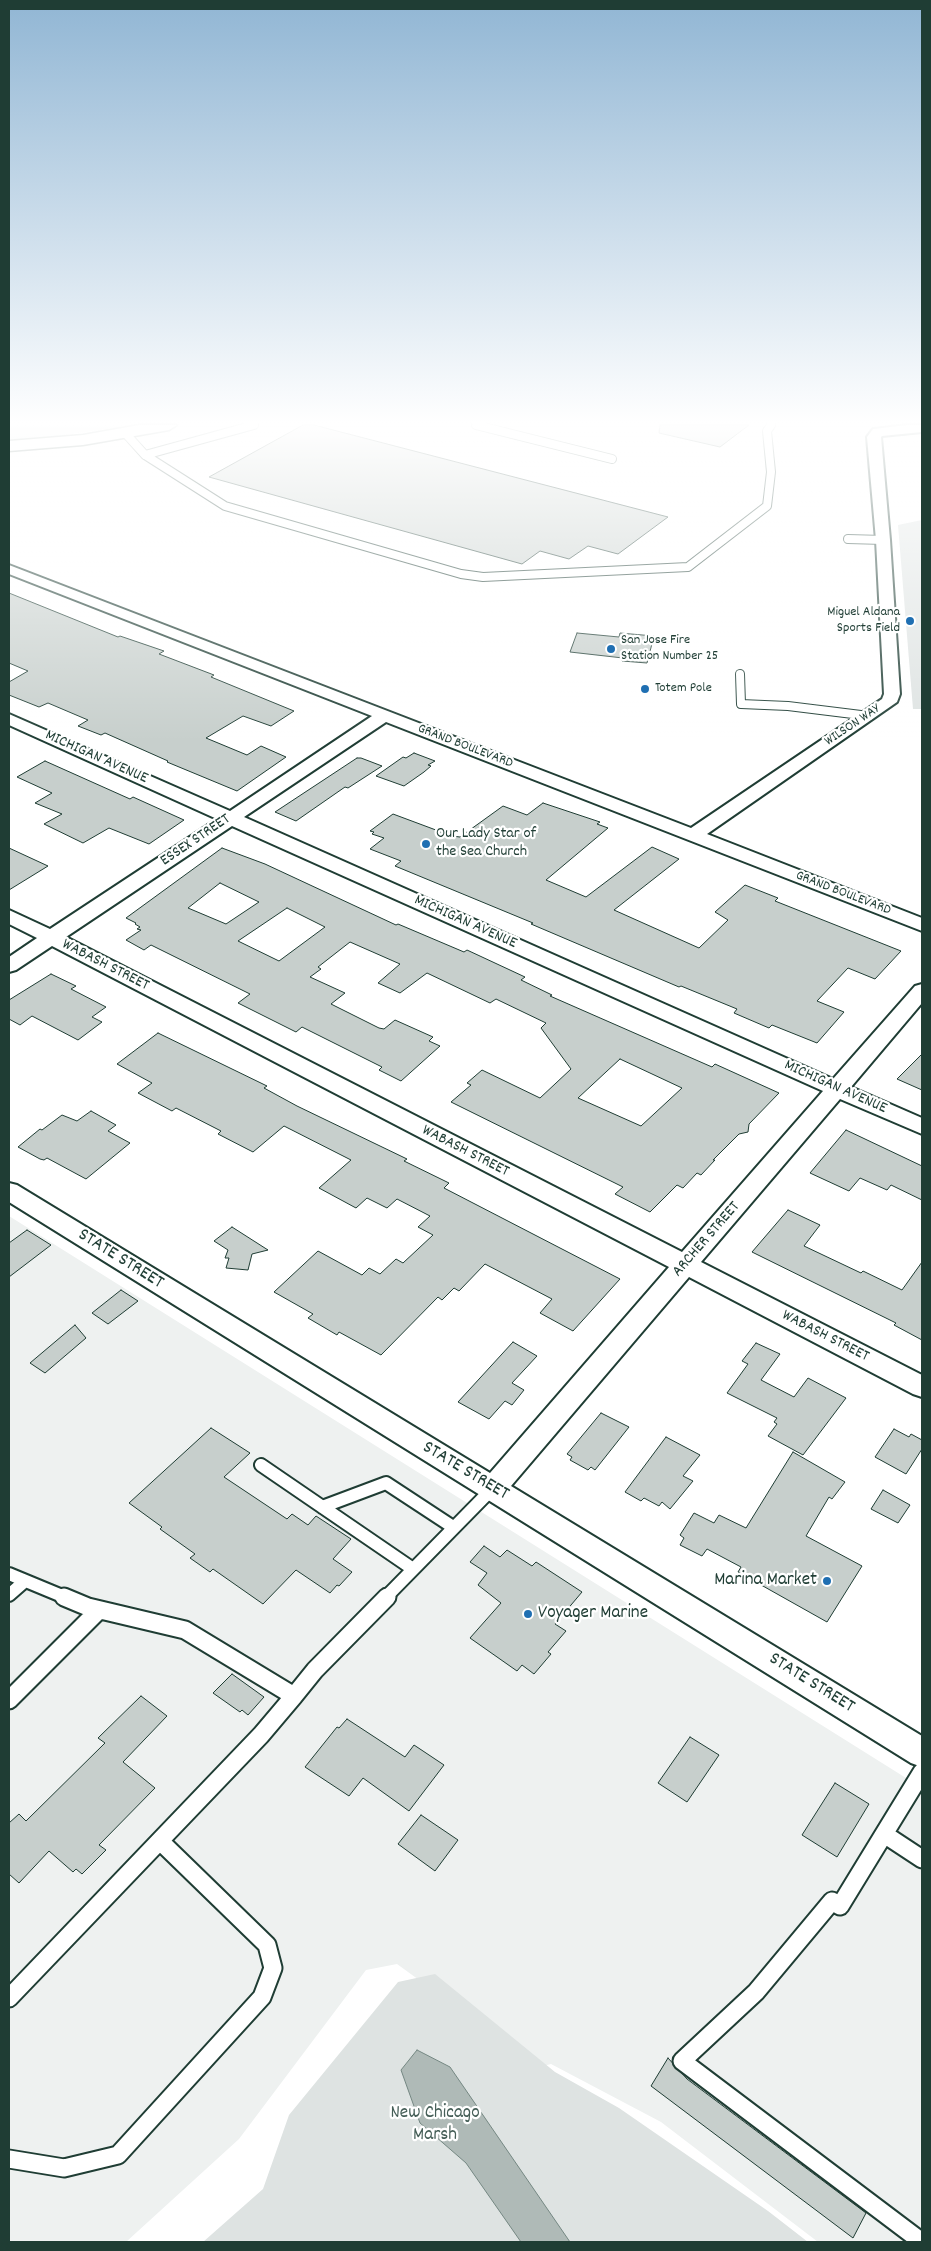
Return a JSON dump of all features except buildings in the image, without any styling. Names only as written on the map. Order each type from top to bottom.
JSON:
[{"type":"street","name":"WILSON WAY","points":[[692,836],[889,702],[892,694],[882,530]]},
{"type":"street","name":"GRAND BOULEVARD","points":[[9,569],[922,924]]},
{"type":"street","name":"ESSEX STREET","points":[[9,966],[384,716]]},
{"type":"street","name":"MICHIGAN AVENUE","points":[[9,719],[922,1127]]},
{"type":"street","name":"WABASH STREET","points":[[9,916],[922,1387]]},
{"type":"street","name":"ARCHER STREET","points":[[492,1489],[922,990]]},
{"type":"street","name":"STATE STREET","points":[[9,1192],[922,1752]]},
{"type":"lane","points":[[308,530],[461,574],[483,577],[688,567],[736,530]]},
{"type":"lane","points":[[848,539],[883,540]]},
{"type":"lane","points":[[740,674],[741,704],[788,706],[869,716]]},
{"type":"lane","points":[[261,1465],[412,1569]]},
{"type":"lane","points":[[322,1507],[386,1483],[453,1527]]},
{"type":"lane","points":[[9,1998],[261,1735],[315,1670],[492,1489]]},
{"type":"lane","points":[[9,1574],[99,1610],[185,1630],[294,1696]]},
{"type":"lane","points":[[9,1595],[25,1581]]},
{"type":"lane","points":[[9,1700],[99,1610]]},
{"type":"lane","points":[[922,1772],[840,1906],[832,1901],[756,1992],[682,2061],[922,2242]]},
{"type":"lane","points":[[884,1834],[922,1859]]},
{"type":"lane","points":[[9,2159],[64,2168],[118,2155],[262,1997],[273,1968],[266,1945],[160,1841]]},
{"type":"shaded area","points":[[9,1216],[922,1788],[922,2242],[818,2242],[661,2122],[551,2064],[539,2067],[397,1964],[366,1970],[239,2139],[126,2242],[9,2242]]},
{"type":"shaded area","points":[[417,2050],[450,2067],[570,2242],[521,2242],[466,2163],[420,2123],[401,2070]]},
{"type":"green space","points":[[898,530],[922,530],[922,709],[913,709]]},
{"type":"green space","name":"New Chicago Marsh","points":[[435,1974],[555,2072],[619,2108],[768,2211],[808,2242],[203,2242],[263,2189],[289,2115],[398,1982]]},
{"type":"place","name":"Miguel Aldana Sports Field","points":[[910,621]]},
{"type":"place","name":"San Jose Fire Station Number 25","points":[[611,649]]},
{"type":"place","name":"Totem Pole","points":[[645,689]]},
{"type":"place","name":"Our Lady Star of the Sea Church","points":[[426,844]]},
{"type":"place","name":"Marina Market","points":[[827,1581]]},
{"type":"place","name":"Voyager Marine","points":[[528,1614]]}]
